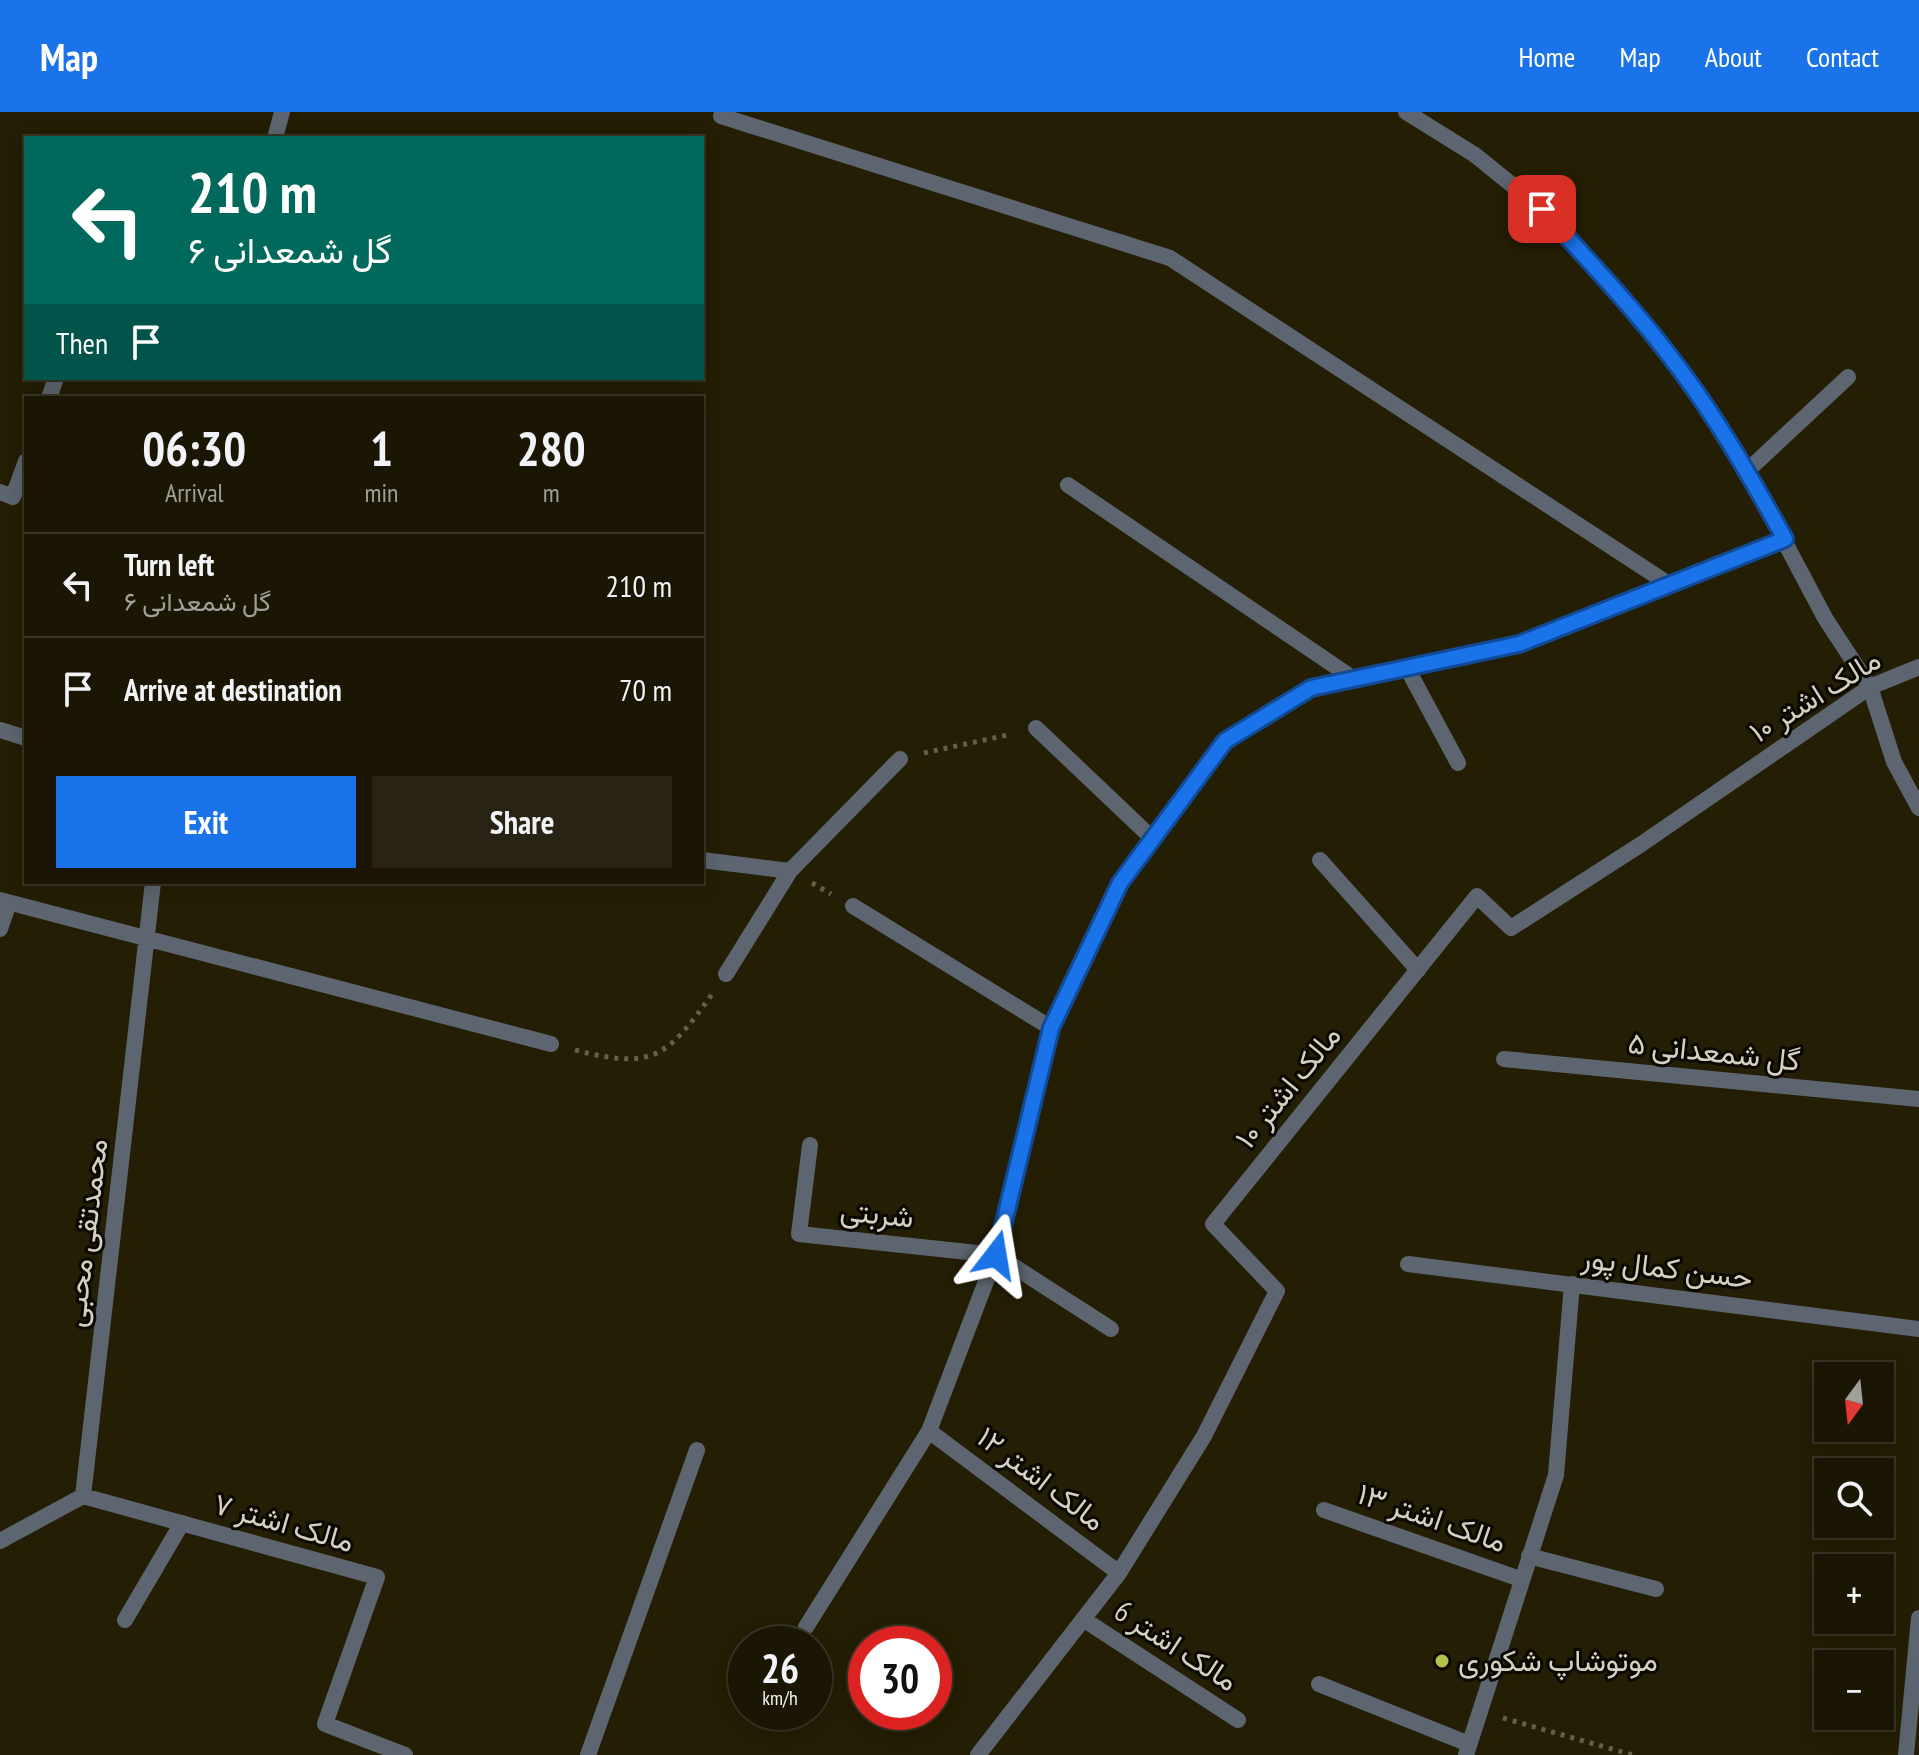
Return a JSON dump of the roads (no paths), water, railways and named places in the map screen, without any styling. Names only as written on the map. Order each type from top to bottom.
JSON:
[{"type":"street","points":[[276,136],[282,112]]},
{"type":"street","points":[[1406,112],[1475,155],[1542,209],[1634,311],[1679,367],[1747,471],[1825,618],[1870,687],[1894,762],[1919,808]]},
{"type":"street","points":[[721,116],[1170,258],[1670,585]]},
{"type":"street","points":[[1747,471],[1848,377]]},
{"type":"street","points":[[0,492],[13,497],[24,467]]},
{"type":"street","points":[[1068,485],[1354,679]]},
{"type":"street","name":"مالک اشتر ۱۲","points":[[807,1626],[929,1431],[996,1255],[1051,1028],[1120,883],[1225,741],[1311,688],[1519,644],[1785,539]]},
{"type":"street","name":"مالک اشتر ۱۰","points":[[978,1755],[1119,1573],[1204,1436],[1277,1291],[1213,1224],[1477,896],[1511,928],[1640,845],[1870,687],[1919,667]]},
{"type":"street","points":[[1407,668],[1458,763]]},
{"type":"street","points":[[1036,728],[1153,839]]},
{"type":"street","points":[[0,730],[24,737]]},
{"type":"street","points":[[726,974],[790,871],[900,759]]},
{"type":"street","points":[[704,860],[790,871]]},
{"type":"street","points":[[1320,860],[1418,970]]},
{"type":"street","name":"محمدتقی محبی","points":[[83,1496],[153,884]]},
{"type":"street","points":[[0,929],[4,901],[551,1044]]},
{"type":"street","points":[[853,906],[1051,1028]]},
{"type":"street","name":"گل شمعدانی ۵","points":[[1504,1059],[1919,1099]]},
{"type":"street","name":"شربتی","points":[[810,1145],[799,1234],[996,1255],[1111,1329]]},
{"type":"street","name":"حسن کمال پور","points":[[1408,1264],[1919,1329]]},
{"type":"street","points":[[1319,1684],[1468,1749],[1520,1579],[1556,1475],[1572,1284]]},
{"type":"street","name":"مالک اشتر ۱۲","points":[[929,1431],[1119,1573]]},
{"type":"street","points":[[588,1755],[697,1450]]},
{"type":"street","points":[[0,1541],[83,1496]]},
{"type":"street","name":"مالک اشتر ۷","points":[[83,1496],[377,1577],[325,1724],[405,1755]]},
{"type":"street","name":"مالک اشتر ۱۳","points":[[1324,1510],[1520,1579]]},
{"type":"street","points":[[125,1620],[182,1523]]},
{"type":"street","points":[[1529,1556],[1656,1589]]},
{"type":"street","points":[[1906,1755],[1919,1618]]},
{"type":"street","name":"مالک اشتر 6","points":[[1083,1619],[1238,1720]]},
{"type":"place","name":"موتوشاپ شکوری","points":[[1442,1661]]}]
